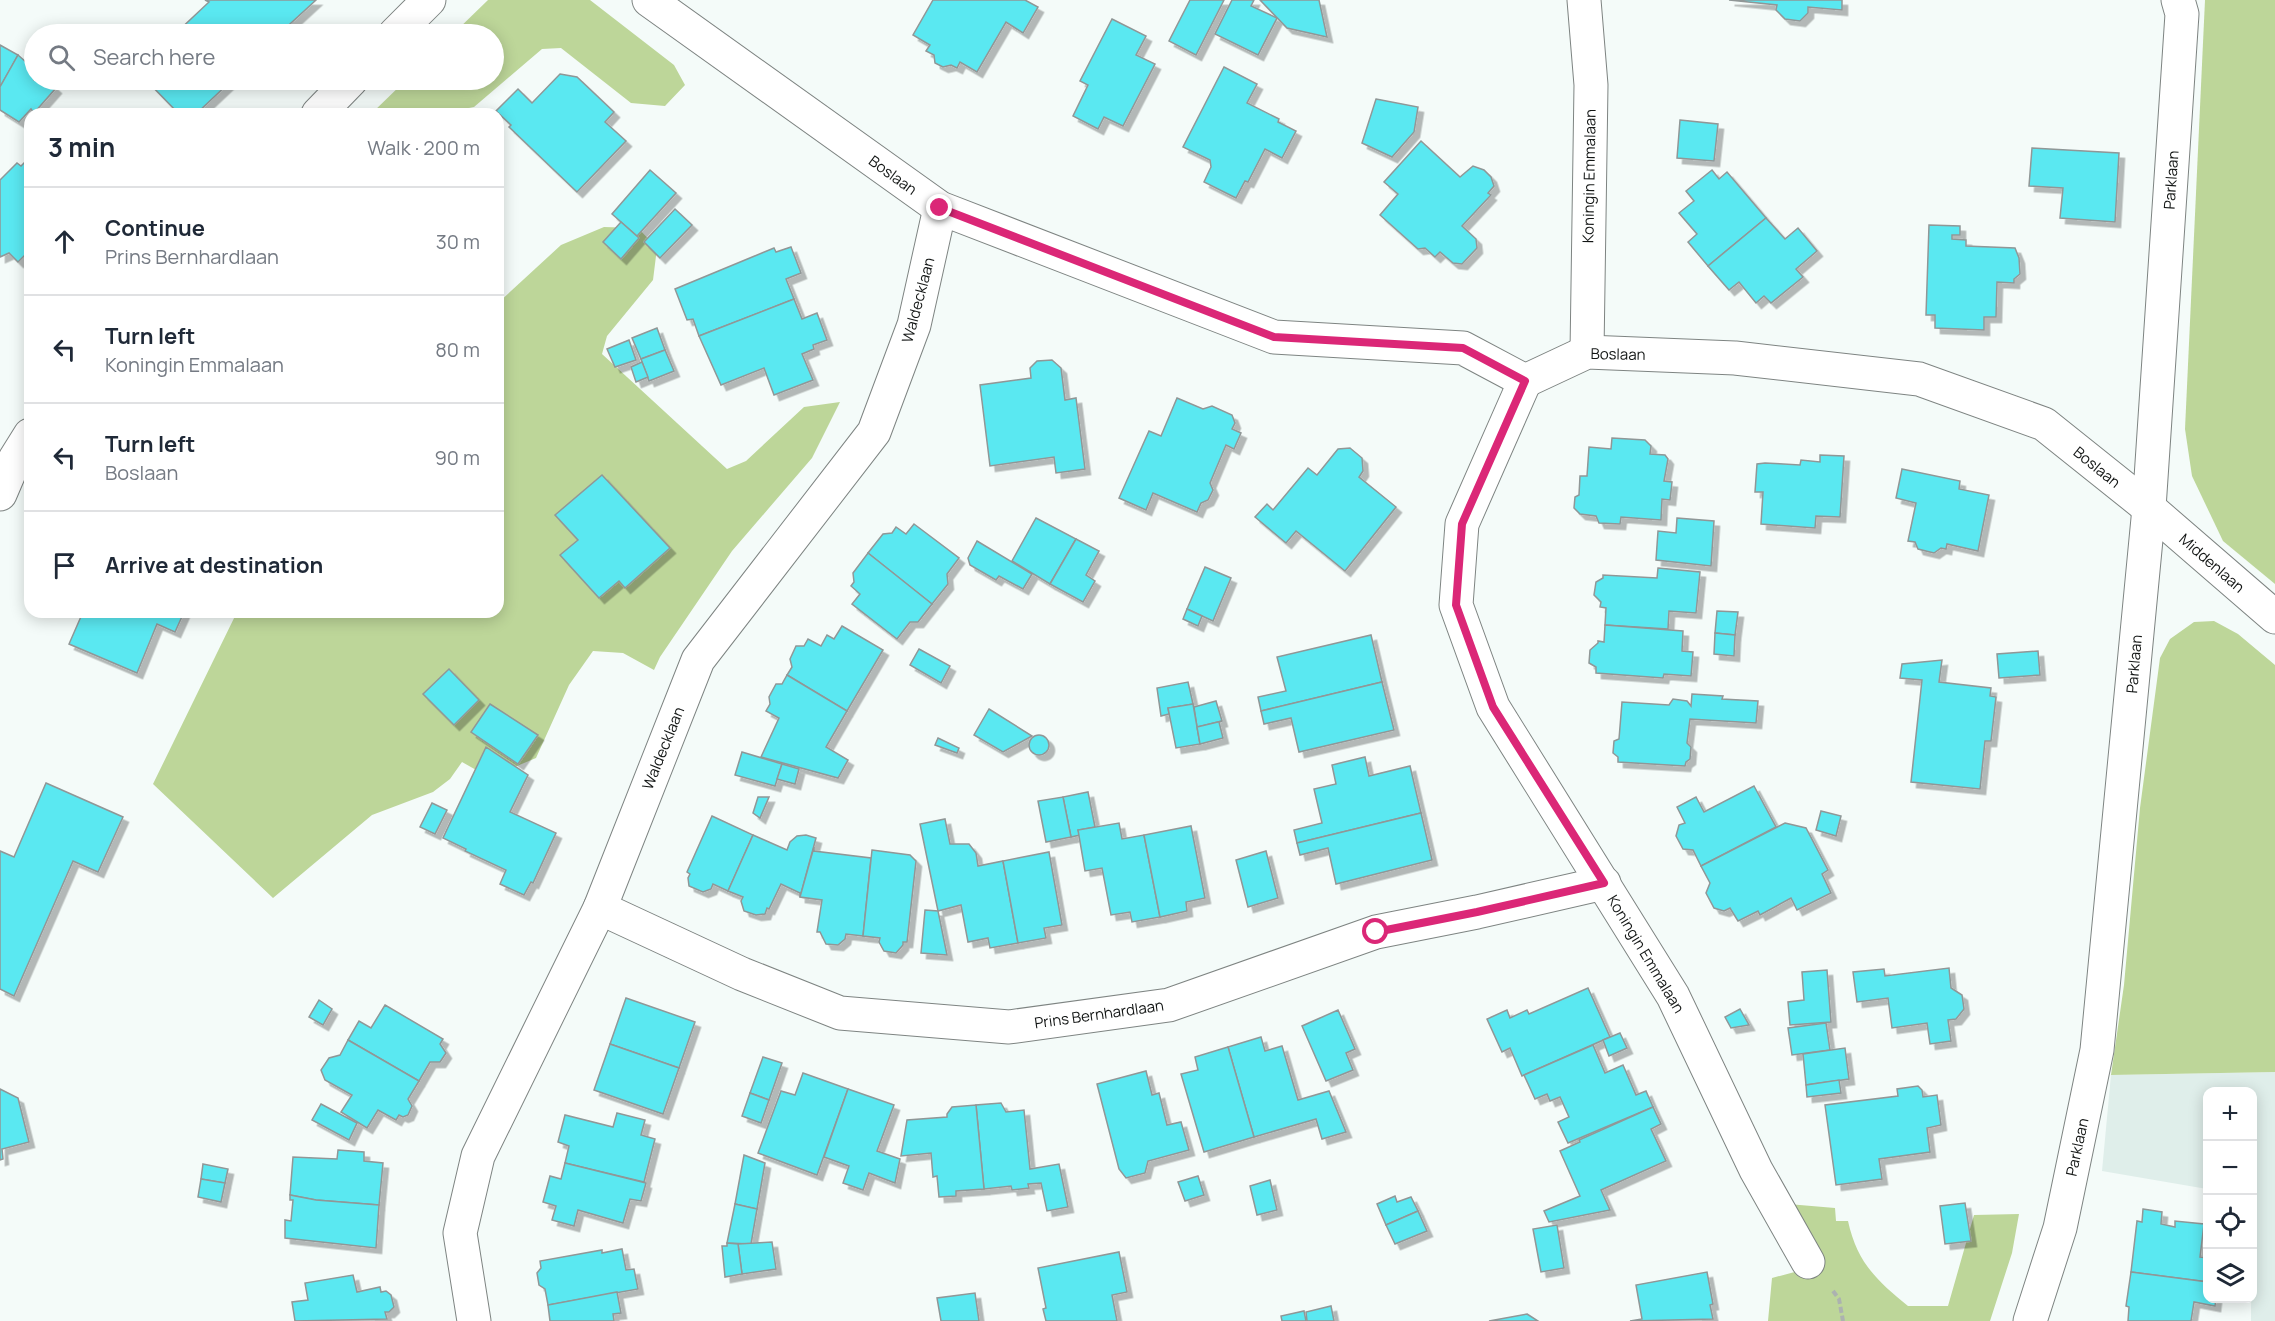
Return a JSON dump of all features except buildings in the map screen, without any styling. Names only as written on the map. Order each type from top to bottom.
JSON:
[{"type":"street","points":[[405,24],[429,0]]},
{"type":"street","name":"Boslaan","points":[[649,0],[940,208],[1274,337],[1463,348],[1525,381],[1587,352],[1735,358],[1919,379],[2044,424],[2149,508]]},
{"type":"street","name":"Koningin Emmalaan","points":[[1584,0],[1591,86],[1587,352]]},
{"type":"street","name":"Parklaan","points":[[2030,1321],[2061,1228],[2097,1050],[2149,508],[2182,14],[2178,0]]},
{"type":"street","points":[[324,108],[341,90]]},
{"type":"street","name":"Waldecklaan","points":[[474,1321],[460,1233],[478,1156],[600,908],[698,660],[874,432],[914,325],[940,208]]},
{"type":"street","name":"Koningin Emmalaan","points":[[1525,381],[1462,524],[1456,605],[1493,707],[1673,996],[1756,1170],[1808,1262]]},
{"type":"street","points":[[0,494],[15,448]]},
{"type":"street","name":"Middenlaan","points":[[2149,508],[2275,617]]},
{"type":"street","name":"Prins Bernhardlaan","points":[[600,908],[742,974],[840,1013],[1009,1027],[1169,1005],[1376,932],[1604,883]]},
{"type":"shaded area","points":[[2275,1072],[2275,1321],[2251,1321],[2251,1303],[2257,1303],[2257,1087],[2203,1087],[2203,1188],[2102,1171],[2111,1075]]},
{"type":"green space","points":[[488,0],[590,0],[674,65],[685,85],[665,106],[631,103],[561,48],[542,49],[504,81],[504,24],[463,24]]},
{"type":"green space","points":[[2205,0],[2275,0],[2275,584],[2223,541],[2192,476],[2185,429]]},
{"type":"green space","points":[[396,90],[494,90],[474,107],[469,108],[377,108]]},
{"type":"green space","points":[[604,227],[638,228],[657,248],[653,280],[607,336],[602,354],[727,469],[746,461],[804,407],[840,402],[812,458],[732,551],[660,657],[654,670],[623,653],[593,651],[569,685],[536,758],[505,771],[501,784],[462,762],[450,779],[433,792],[372,815],[273,898],[153,784],[234,618],[504,618],[504,297],[561,245]]},
{"type":"green space","points":[[2214,621],[2238,634],[2275,665],[2275,1072],[2111,1075],[2124,985],[2140,808],[2160,658],[2170,639],[2194,622]]},
{"type":"green space","points":[[1788,1204],[1835,1208],[1836,1221],[1848,1221],[1857,1248],[1869,1269],[1886,1288],[1908,1306],[1948,1306],[1974,1215],[2019,1214],[2012,1253],[1990,1321],[1768,1321],[1772,1278],[1817,1266]]},
{"type":"route","points":[[940,208],[1274,337],[1463,348],[1525,381],[1462,524],[1456,605],[1493,707],[1604,883],[1376,932]]}]
